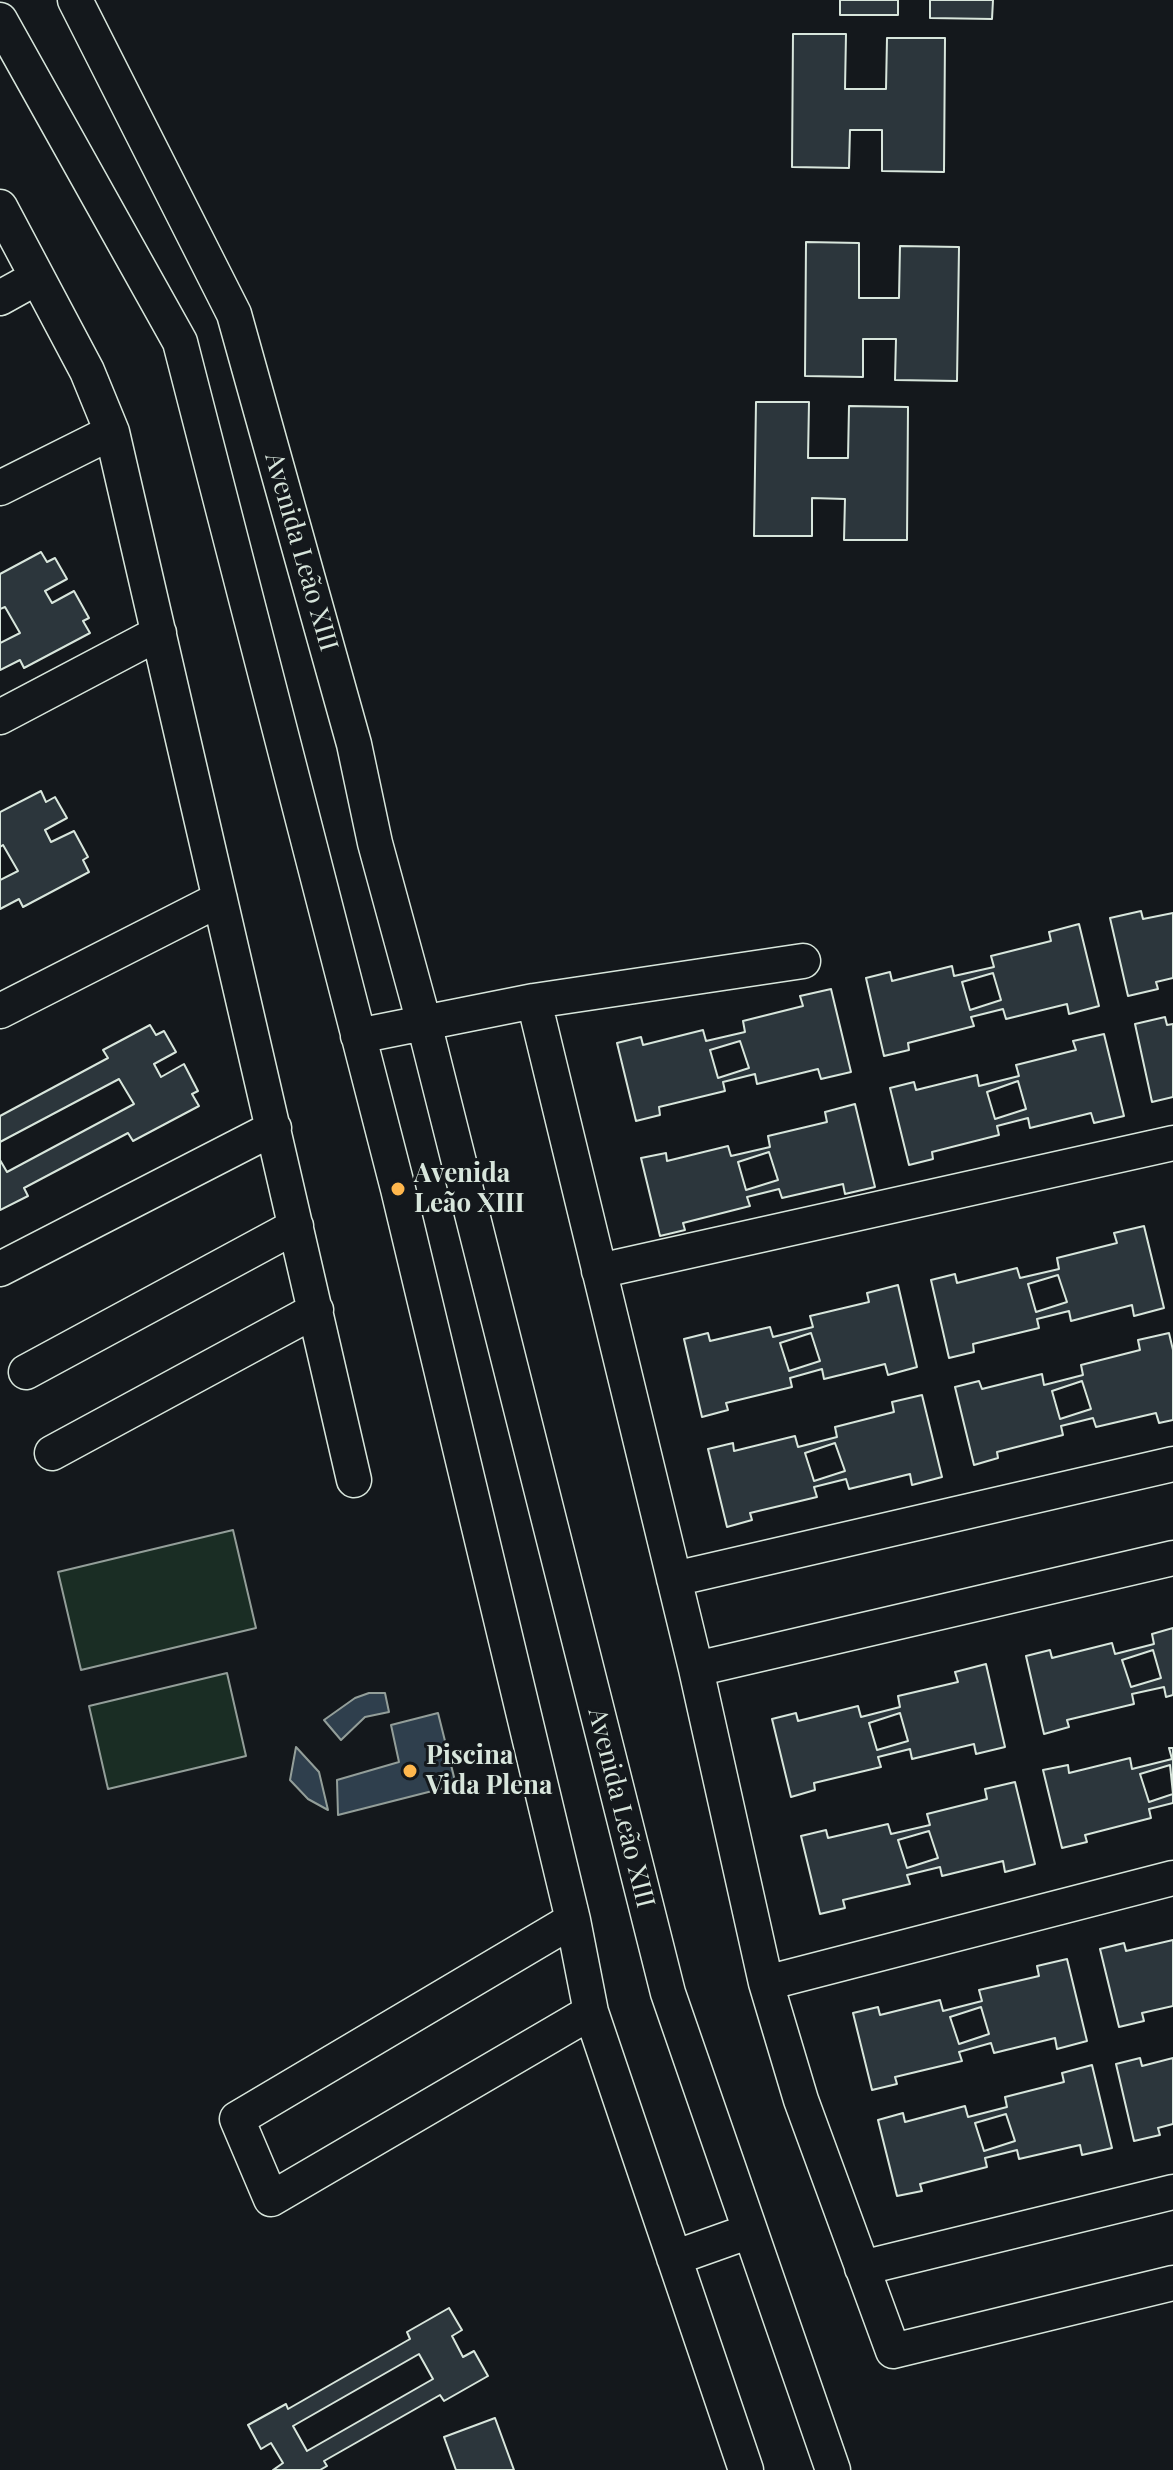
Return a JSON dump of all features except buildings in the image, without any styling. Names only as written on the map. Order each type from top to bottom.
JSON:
[{"type":"street","name":"Avenida Leão XIII","points":[[75,0],[234,314],[354,744],[375,843],[424,1023],[668,1993],[833,2470]]},
{"type":"street","points":[[0,20],[180,342],[398,1189],[573,1920],[591,2012],[746,2470]]},
{"type":"street","points":[[3,219],[87,371],[112,432],[354,1480]]},
{"type":"street","points":[[0,298],[36,278]]},
{"type":"street","points":[[0,488],[112,432]]},
{"type":"street","points":[[0,717],[159,633]]},
{"type":"street","points":[[0,1011],[220,899]]},
{"type":"street","points":[[358,1036],[534,1001],[803,961]]},
{"type":"street","points":[[534,1001],[696,1669],[766,1983],[801,2100],[893,2351],[1173,2283]]},
{"type":"street","points":[[0,1269],[274,1128]]},
{"type":"street","points":[[599,1271],[1173,1143]]},
{"type":"street","points":[[26,1372],[296,1226]]},
{"type":"street","points":[[52,1453],[316,1310]]},
{"type":"street","points":[[674,1579],[1173,1464]]},
{"type":"street","points":[[696,1669],[1173,1558]]},
{"type":"street","points":[[766,1983],[1173,1878]]},
{"type":"street","points":[[573,1920],[237,2119],[271,2199],[591,2012]]},
{"type":"street","points":[[862,2268],[1173,2192]]},
{"type":"street","points":[[674,2258],[750,2231]]},
{"type":"green space","points":[[233,1530],[256,1628],[81,1670],[58,1572]]},
{"type":"green space","points":[[227,1673],[246,1756],[108,1789],[89,1706]]},
{"type":"water","points":[[369,1693],[385,1693],[389,1712],[365,1717],[341,1740],[324,1720],[355,1698]]},
{"type":"water","name":"Piscina Vida Plena","points":[[438,1713],[456,1785],[338,1815],[337,1780],[399,1762],[391,1725]]},
{"type":"water","points":[[296,1747],[319,1772],[328,1810],[308,1799],[290,1780]]},
{"type":"place","name":"Avenida Leão XIII","points":[[398,1189]]},
{"type":"place","name":"Piscina Vida Plena","points":[[410,1771]]}]
